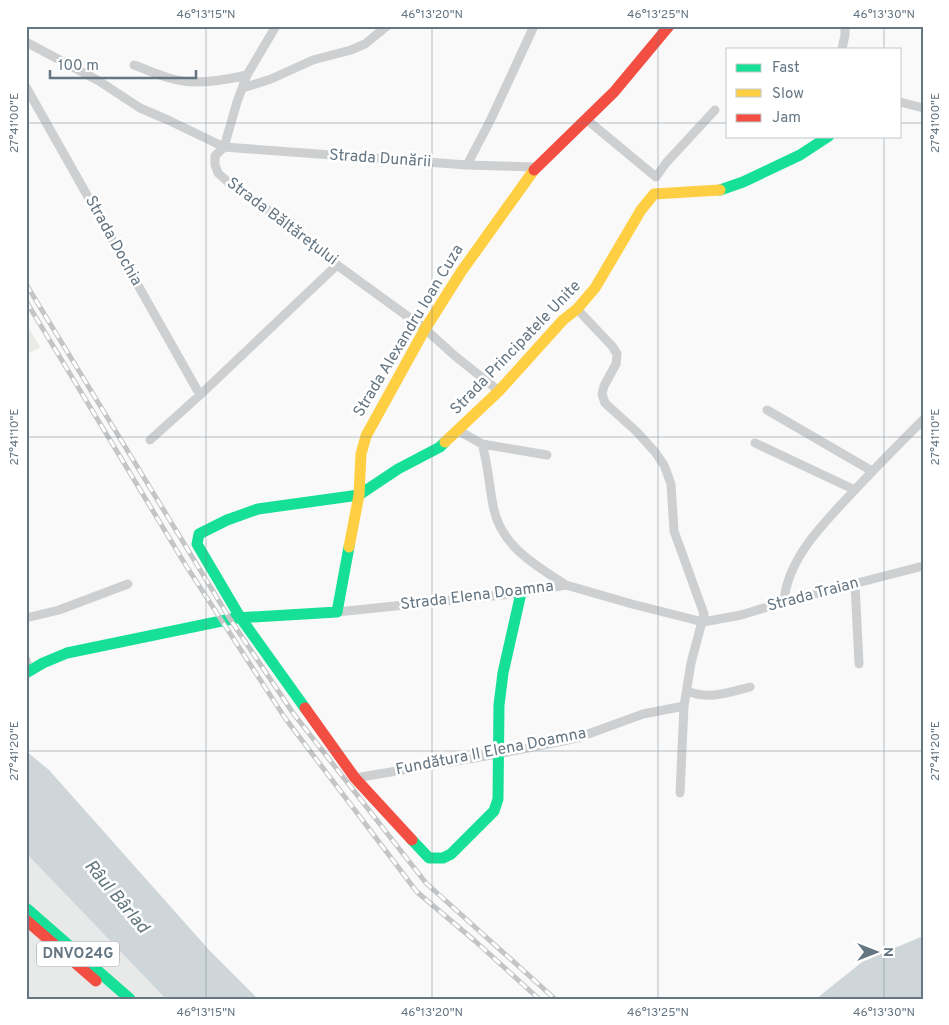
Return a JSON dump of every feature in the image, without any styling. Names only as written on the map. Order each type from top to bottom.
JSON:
[{"type":"main road","name":"Strada Alexandru Ioan Cuza","points":[[337,612],[359,495],[361,454],[366,436],[425,330],[461,272],[536,168],[642,60],[669,26]]},
{"type":"main road","points":[[654,194],[694,193],[724,189],[740,184],[803,154],[826,138]]},
{"type":"main road","name":"Strada Principatele Unite","points":[[359,495],[398,469],[440,447],[499,391],[549,334],[563,320],[577,310],[595,288],[641,210],[654,194]]},
{"type":"main road","points":[[359,495],[258,509],[205,530],[199,534],[197,544],[240,618],[355,778],[429,858],[443,858],[451,854],[494,811],[498,799],[500,689],[521,593]]},
{"type":"main road","points":[[27,668],[83,649],[240,618],[337,612]]},
{"type":"main road","name":"DNVO24G","points":[[26,908],[130,999]]},
{"type":"main road","points":[[26,920],[117,999]]},
{"type":"street","points":[[26,42],[140,108],[224,147],[237,102],[247,76],[276,26]]},
{"type":"street","points":[[243,88],[271,79],[313,60],[351,50],[365,44],[387,26]]},
{"type":"street","points":[[467,165],[491,119],[534,26]]},
{"type":"street","points":[[842,48],[845,26]]},
{"type":"street","points":[[134,65],[169,78],[192,82],[217,81],[247,76]]},
{"type":"street","name":"Strada Dochia","points":[[26,87],[200,395]]},
{"type":"street","points":[[902,103],[923,108]]},
{"type":"street","points":[[654,194],[656,177],[666,163],[715,110]]},
{"type":"street","points":[[586,119],[656,177]]},
{"type":"street","name":"Strada Dunării","points":[[224,147],[467,165],[536,168]]},
{"type":"street","name":"Strada Băltărețului","points":[[224,147],[215,156],[215,165],[218,173],[228,182],[289,224],[337,265],[425,330],[454,356],[499,391]]},
{"type":"street","points":[[150,440],[337,265]]},
{"type":"street","points":[[577,310],[612,346],[617,354],[616,364],[604,386],[602,394],[605,403],[637,432],[656,452],[664,465],[671,484],[674,531],[703,608],[703,622],[691,664],[684,706],[680,793]]},
{"type":"street","points":[[767,410],[872,471]]},
{"type":"street","points":[[784,602],[785,588],[807,544],[872,471],[923,420]]},
{"type":"street","points":[[459,431],[482,444],[547,455]]},
{"type":"street","points":[[756,443],[855,490]]},
{"type":"street","points":[[482,444],[493,508],[508,542],[526,559],[566,586]]},
{"type":"street","name":"Strada Traian","points":[[703,622],[742,615],[784,602],[923,566]]},
{"type":"street","points":[[26,618],[59,610],[128,584]]},
{"type":"street","points":[[855,584],[859,664]]},
{"type":"street","name":"Strada Elena Doamna","points":[[337,612],[521,593],[566,586],[703,622]]},
{"type":"street","points":[[687,691],[698,696],[722,695],[750,688]]},
{"type":"street","name":"Fundătura II Elena Doamna","points":[[355,778],[498,754],[580,737],[643,714],[684,706]]},
{"type":"shaded area","points":[[26,323],[40,347],[26,355]]},
{"type":"shaded area","points":[[26,853],[166,999],[26,999]]},
{"type":"water","name":"Râul Bârlad","points":[[26,751],[49,770],[210,951],[258,999],[166,999],[26,853]]},
{"type":"water","points":[[923,936],[923,999],[816,999],[862,962]]},
{"type":"railway","points":[[26,284],[230,619],[293,713],[426,883],[555,999]]},
{"type":"railway","points":[[26,301],[185,564],[285,718],[417,892],[539,999]]},
{"type":"traffic: fast","points":[[720,190],[743,182],[800,155],[826,138]]},
{"type":"traffic: fast","points":[[305,708],[240,617],[197,544],[199,534],[227,520],[258,509],[359,495],[398,469],[440,447],[445,442]]},
{"type":"traffic: fast","points":[[26,673],[43,663],[67,653],[236,618],[337,612],[349,547]]},
{"type":"traffic: fast","points":[[412,840],[429,858],[443,858],[451,854],[494,811],[498,799],[499,705],[503,673],[521,593]]},
{"type":"traffic: fast","points":[[26,908],[130,999]]},
{"type":"traffic: slow","points":[[349,547],[359,495],[361,454],[366,436],[425,329],[461,272],[534,170]]},
{"type":"traffic: slow","points":[[445,442],[499,391],[563,320],[577,309],[595,288],[641,210],[654,194],[720,190]]},
{"type":"traffic: jam","points":[[534,170],[614,92],[669,26]]},
{"type":"traffic: jam","points":[[305,708],[355,778],[412,840]]},
{"type":"traffic: jam","points":[[26,920],[96,981]]}]
